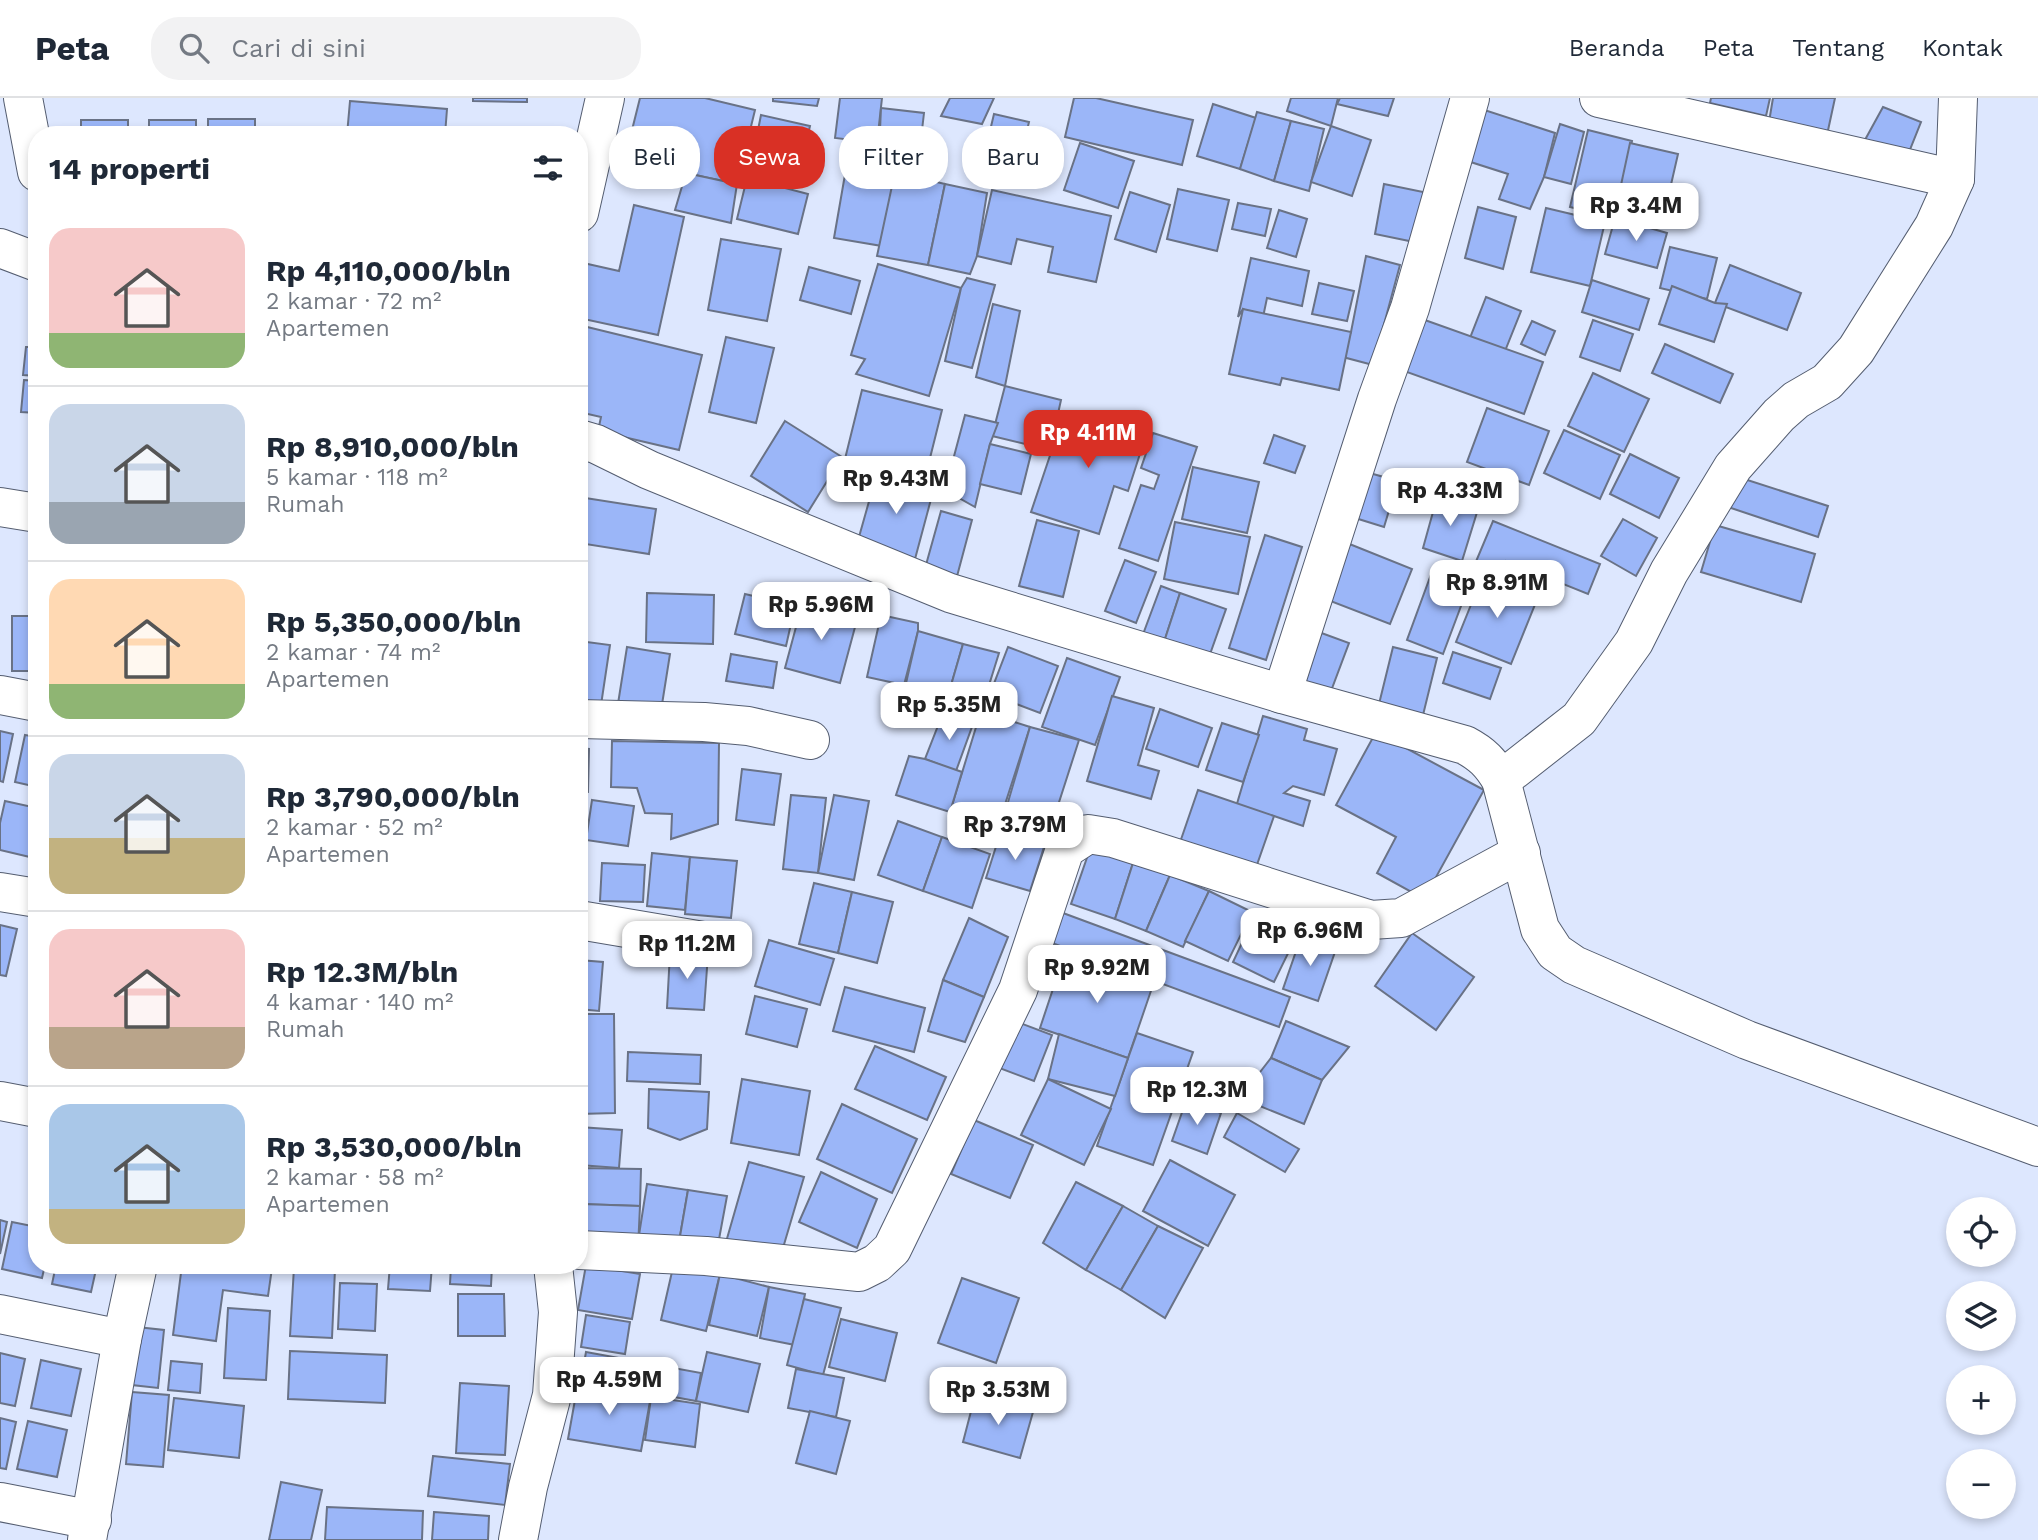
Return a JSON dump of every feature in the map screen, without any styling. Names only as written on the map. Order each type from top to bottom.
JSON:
[{"type":"street","points":[[23,98],[28,126]]},
{"type":"street","points":[[588,173],[605,98]]},
{"type":"street","points":[[1282,694],[1377,399],[1410,308],[1470,98]]},
{"type":"street","points":[[1599,98],[1955,179]]},
{"type":"street","points":[[1501,780],[1579,719],[1634,642],[1669,572],[1733,467],[1779,415],[1796,400],[1827,382],[1856,350],[1934,226],[1955,179],[1958,98]]},
{"type":"street","points":[[0,248],[28,259]]},
{"type":"street","points":[[588,442],[661,475],[950,593],[1282,694],[1465,745],[1481,753],[1501,780],[1545,939],[1555,952],[1574,965],[1747,1040],[2038,1147]]},
{"type":"street","points":[[0,507],[28,512]]},
{"type":"street","points":[[0,695],[28,700]]},
{"type":"street","points":[[588,719],[704,722],[748,726],[810,740]]},
{"type":"street","points":[[588,1250],[706,1256],[859,1272],[877,1263],[892,1249],[1018,990],[1065,849],[1088,834],[1113,838],[1371,920],[1401,919],[1521,853]]},
{"type":"street","points":[[0,892],[28,897]]},
{"type":"street","points":[[588,922],[715,943]]},
{"type":"street","points":[[0,1101],[28,1106]]},
{"type":"street","points":[[0,1502],[90,1530],[122,1339],[136,1274]]},
{"type":"street","points":[[518,1540],[528,1487],[552,1395],[558,1312],[554,1274]]},
{"type":"street","points":[[0,1314],[122,1339]]},
{"type":"building","points":[[473,98],[527,98],[527,102],[473,101]]},
{"type":"building","points":[[640,98],[705,98],[755,110],[751,126],[714,126],[714,179],[700,176],[700,126],[633,126]]},
{"type":"building","points":[[773,98],[819,98],[817,106],[773,101]]},
{"type":"building","points":[[840,98],[882,98],[879,126],[839,126],[839,138],[835,138]]},
{"type":"building","points":[[950,98],[994,98],[982,124],[941,116]]},
{"type":"building","points":[[1074,98],[1096,98],[1193,120],[1182,165],[1065,137]]},
{"type":"building","points":[[1291,98],[1338,98],[1331,126],[1287,111]]},
{"type":"building","points":[[1340,98],[1394,98],[1388,116],[1337,104]]},
{"type":"building","points":[[1711,98],[1770,98],[1766,116],[1710,103]]},
{"type":"building","points":[[1773,98],[1835,98],[1827,135],[1769,122]]},
{"type":"building","points":[[350,101],[447,109],[446,126],[348,126]]},
{"type":"building","points":[[1213,104],[1256,118],[1240,169],[1197,156]]},
{"type":"building","points":[[1472,106],[1555,133],[1544,177],[1530,209],[1499,199],[1508,174],[1455,157]]},
{"type":"building","points":[[1883,107],[1921,122],[1905,162],[1860,149]]},
{"type":"building","points":[[881,108],[924,113],[922,126],[880,126]]},
{"type":"building","points":[[1257,112],[1291,121],[1274,181],[1240,169]]},
{"type":"building","points":[[994,114],[1029,122],[1028,126],[991,126]]},
{"type":"building","points":[[761,115],[810,126],[759,126]]},
{"type":"building","points":[[208,119],[255,119],[255,126],[208,126]]},
{"type":"building","points":[[81,120],[128,120],[128,126],[81,126]]},
{"type":"building","points":[[149,120],[196,120],[196,126],[149,126]]},
{"type":"building","points":[[1291,121],[1324,129],[1309,191],[1274,181]]},
{"type":"building","points":[[1560,124],[1584,132],[1571,184],[1544,177]]},
{"type":"building","points":[[1331,126],[1371,140],[1352,196],[1311,182]]},
{"type":"building","points":[[1588,130],[1632,141],[1615,218],[1570,207]]},
{"type":"building","points":[[1080,143],[1134,161],[1118,208],[1064,190]]},
{"type":"building","points":[[1630,143],[1678,154],[1662,224],[1615,213]]},
{"type":"building","points":[[700,176],[714,179],[714,189],[736,189],[731,223],[675,210],[681,189],[700,189]]},
{"type":"building","points":[[1384,184],[1428,193],[1419,243],[1375,234]]},
{"type":"building","points":[[948,185],[987,193],[977,256],[970,274],[928,265],[944,189],[948,189]]},
{"type":"building","points":[[744,189],[789,189],[808,194],[798,234],[737,219]]},
{"type":"building","points":[[842,189],[892,189],[882,246],[834,238]]},
{"type":"building","points":[[891,189],[944,189],[928,265],[877,256]]},
{"type":"building","points":[[1178,189],[1229,200],[1217,251],[1167,239]]},
{"type":"building","points":[[992,190],[1111,216],[1096,282],[1048,272],[1053,247],[1017,239],[1011,264],[977,256]]},
{"type":"building","points":[[1130,192],[1170,205],[1156,252],[1115,239]]},
{"type":"building","points":[[1238,203],[1271,209],[1265,236],[1232,229]]},
{"type":"building","points":[[634,205],[684,217],[658,335],[588,320],[588,264],[619,271]]},
{"type":"building","points":[[1478,207],[1516,217],[1503,269],[1465,258]]},
{"type":"building","points":[[1546,208],[1605,222],[1590,286],[1531,272]]},
{"type":"building","points":[[1279,210],[1307,219],[1296,257],[1267,248]]},
{"type":"building","points":[[1615,218],[1667,233],[1657,268],[1605,254]]},
{"type":"building","points":[[721,239],[781,249],[767,321],[708,310]]},
{"type":"building","points":[[1670,247],[1717,258],[1707,299],[1660,288]]},
{"type":"building","points":[[1366,256],[1400,265],[1373,365],[1339,356],[1351,332]]},
{"type":"building","points":[[1251,258],[1309,271],[1302,306],[1267,298],[1262,322],[1243,309],[1238,317]]},
{"type":"building","points":[[878,264],[961,288],[929,396],[856,374],[865,359],[851,355]]},
{"type":"building","points":[[1730,265],[1801,293],[1787,330],[1715,303]]},
{"type":"building","points":[[809,267],[860,281],[851,314],[800,300]]},
{"type":"building","points":[[967,278],[995,285],[972,368],[945,361],[961,288]]},
{"type":"building","points":[[1592,280],[1649,299],[1639,330],[1582,312]]},
{"type":"building","points":[[1319,283],[1354,291],[1347,321],[1312,314]]},
{"type":"building","points":[[1672,286],[1715,303],[1727,304],[1714,342],[1659,324]]},
{"type":"building","points":[[1486,297],[1521,311],[1505,351],[1470,338]]},
{"type":"building","points":[[993,304],[1020,311],[1005,386],[976,377]]},
{"type":"building","points":[[1243,309],[1351,332],[1339,390],[1282,378],[1280,385],[1229,374]]},
{"type":"building","points":[[1422,319],[1543,362],[1524,414],[1404,371]]},
{"type":"building","points":[[1593,320],[1633,334],[1620,371],[1580,357]]},
{"type":"building","points":[[1532,321],[1555,331],[1545,355],[1521,344]]},
{"type":"building","points":[[588,327],[702,355],[679,450],[598,431],[601,417],[588,414]]},
{"type":"building","points":[[726,337],[774,348],[756,423],[709,412]]},
{"type":"building","points":[[1665,344],[1733,374],[1720,403],[1652,373]]},
{"type":"building","points":[[26,347],[28,347],[28,375],[23,375]]},
{"type":"building","points":[[1593,373],[1649,399],[1624,452],[1568,426]]},
{"type":"building","points":[[24,380],[28,380],[28,412],[21,412]]},
{"type":"building","points":[[1005,386],[1061,400],[1050,450],[992,436]]},
{"type":"building","points":[[862,390],[942,410],[924,482],[844,463]]},
{"type":"building","points":[[1487,408],[1549,431],[1529,485],[1467,462]]},
{"type":"building","points":[[1097,413],[1148,429],[1128,491],[1114,486],[1099,534],[1031,512],[1064,414],[1094,424]]},
{"type":"building","points":[[965,415],[998,423],[990,444],[975,507],[945,490]]},
{"type":"building","points":[[785,421],[842,457],[808,512],[751,476]]},
{"type":"building","points":[[1564,430],[1620,455],[1600,499],[1544,473]]},
{"type":"building","points":[[1153,433],[1197,447],[1158,561],[1119,548],[1141,485],[1154,489],[1159,475],[1141,468]]},
{"type":"building","points":[[1274,435],[1305,446],[1295,473],[1264,463]]},
{"type":"building","points":[[990,444],[1031,454],[1021,494],[980,484]]},
{"type":"building","points":[[1630,454],[1679,478],[1659,518],[1610,494]]},
{"type":"building","points":[[1193,467],[1259,482],[1247,533],[1182,519]]},
{"type":"building","points":[[1366,472],[1398,481],[1384,527],[1352,517]]},
{"type":"building","points":[[877,473],[934,488],[915,559],[857,544]]},
{"type":"building","points":[[1738,477],[1828,506],[1818,537],[1728,507]]},
{"type":"building","points":[[1438,494],[1478,509],[1462,561],[1423,548]]},
{"type":"building","points":[[588,498],[656,509],[649,554],[588,544]]},
{"type":"building","points":[[941,511],[972,520],[956,580],[924,572]]},
{"type":"building","points":[[1623,519],[1657,538],[1636,576],[1601,556]]},
{"type":"building","points":[[1037,520],[1079,531],[1063,597],[1019,586]]},
{"type":"building","points":[[1493,521],[1600,564],[1588,594],[1506,561],[1498,582],[1472,571]]},
{"type":"building","points":[[1175,522],[1250,537],[1238,594],[1164,579]]},
{"type":"building","points":[[1715,525],[1815,554],[1801,602],[1701,572]]},
{"type":"building","points":[[1265,535],[1302,547],[1266,660],[1229,648]]},
{"type":"building","points":[[1342,541],[1412,569],[1390,624],[1320,597]]},
{"type":"building","points":[[1125,560],[1156,572],[1136,623],[1105,611]]},
{"type":"building","points":[[1433,569],[1470,582],[1443,654],[1407,640]]},
{"type":"building","points":[[1483,575],[1538,597],[1511,664],[1456,642]]},
{"type":"building","points":[[1161,586],[1180,593],[1164,642],[1142,637]]},
{"type":"building","points":[[647,593],[714,595],[713,644],[646,642]]},
{"type":"building","points":[[1180,593],[1226,609],[1209,657],[1164,642]]},
{"type":"building","points":[[745,594],[795,606],[786,646],[735,634]]},
{"type":"building","points":[[803,601],[858,616],[840,683],[785,668]]},
{"type":"building","points":[[881,615],[918,623],[904,685],[867,677]]},
{"type":"building","points":[[12,616],[28,616],[28,671],[12,671]]},
{"type":"building","points":[[918,631],[963,644],[943,713],[901,705]]},
{"type":"building","points":[[1316,631],[1349,643],[1328,699],[1295,687]]},
{"type":"building","points":[[588,642],[610,645],[601,705],[588,703]]},
{"type":"building","points":[[963,644],[999,653],[981,711],[980,725],[943,713]]},
{"type":"building","points":[[627,647],[670,654],[660,717],[617,710]]},
{"type":"building","points":[[1008,647],[1058,666],[1040,713],[990,694]]},
{"type":"building","points":[[1393,647],[1437,658],[1423,715],[1379,704]]},
{"type":"building","points":[[1453,652],[1501,668],[1490,699],[1443,683]]},
{"type":"building","points":[[731,654],[777,662],[773,688],[726,681]]},
{"type":"building","points":[[1067,658],[1120,677],[1095,745],[1042,727]]},
{"type":"building","points":[[1112,696],[1154,708],[1138,765],[1159,771],[1151,799],[1087,781]]},
{"type":"building","points":[[1160,709],[1212,728],[1198,767],[1146,749]]},
{"type":"building","points":[[981,711],[1030,727],[998,826],[950,812]]},
{"type":"building","points":[[943,713],[973,724],[956,771],[925,759]]},
{"type":"building","points":[[1263,716],[1307,729],[1304,740],[1337,749],[1324,795],[1293,786],[1284,793],[1310,801],[1303,826],[1236,807]]},
{"type":"building","points":[[1222,723],[1259,735],[1243,782],[1206,770]]},
{"type":"building","points":[[1030,727],[1079,740],[1052,824],[1006,809]]},
{"type":"building","points":[[0,731],[13,734],[3,782],[0,781]]},
{"type":"building","points":[[1376,732],[1484,790],[1424,899],[1377,873],[1396,837],[1336,805]]},
{"type":"building","points":[[25,735],[28,736],[28,785],[15,782]]},
{"type":"building","points":[[612,741],[719,743],[718,824],[671,839],[672,814],[645,813],[637,788],[611,787]]},
{"type":"building","points":[[909,756],[962,772],[950,812],[896,795]]},
{"type":"building","points":[[742,769],[781,774],[774,825],[736,820]]},
{"type":"building","points":[[1198,790],[1274,816],[1252,879],[1176,854]]},
{"type":"building","points":[[791,795],[826,798],[818,873],[783,869]]},
{"type":"building","points":[[834,795],[869,801],[854,880],[818,873]]},
{"type":"building","points":[[592,800],[634,806],[628,846],[588,840]]},
{"type":"building","points":[[5,801],[28,806],[28,857],[0,850],[0,823]]},
{"type":"building","points":[[898,821],[942,837],[923,891],[878,875]]},
{"type":"building","points":[[1000,834],[1044,847],[1030,891],[986,878]]},
{"type":"building","points":[[942,837],[990,854],[972,908],[923,891]]},
{"type":"building","points":[[1090,849],[1133,863],[1115,919],[1071,904]]},
{"type":"building","points":[[652,853],[690,857],[685,910],[647,906]]},
{"type":"building","points":[[690,857],[737,861],[731,918],[685,914]]},
{"type":"building","points":[[602,863],[645,865],[643,902],[600,901]]},
{"type":"building","points":[[1133,863],[1170,875],[1146,931],[1115,919]]},
{"type":"building","points":[[1170,875],[1209,891],[1183,947],[1146,931]]},
{"type":"building","points":[[814,883],[852,892],[838,953],[799,944]]},
{"type":"building","points":[[1209,891],[1252,912],[1228,961],[1185,941]]},
{"type":"building","points":[[852,892],[893,902],[877,963],[838,953]]},
{"type":"building","points":[[1063,913],[1290,997],[1279,1027],[1052,943]]},
{"type":"building","points":[[1255,915],[1297,935],[1274,982],[1233,962]]},
{"type":"building","points":[[969,918],[1008,937],[984,997],[943,980]]},
{"type":"building","points":[[0,925],[17,929],[6,976],[0,975]]},
{"type":"building","points":[[1412,933],[1474,977],[1436,1030],[1375,986]]},
{"type":"building","points":[[1302,934],[1337,946],[1318,1001],[1283,989]]},
{"type":"building","points":[[769,940],[834,959],[820,1005],[755,986]]},
{"type":"building","points":[[670,953],[708,954],[704,1010],[667,1008]]},
{"type":"building","points":[[1065,953],[1154,982],[1128,1058],[1040,1028]]},
{"type":"building","points":[[588,961],[603,962],[599,1011],[588,1010]]},
{"type":"building","points":[[943,980],[984,997],[965,1042],[928,1031]]},
{"type":"building","points":[[845,987],[925,1008],[914,1052],[833,1031]]},
{"type":"building","points":[[755,996],[807,1009],[797,1047],[746,1034]]},
{"type":"building","points":[[588,1014],[614,1014],[615,1113],[588,1114]]},
{"type":"building","points":[[1012,1020],[1052,1035],[1034,1081],[994,1066]]},
{"type":"building","points":[[1286,1021],[1349,1047],[1322,1080],[1271,1058]]},
{"type":"building","points":[[1137,1033],[1193,1052],[1153,1165],[1097,1146]]},
{"type":"building","points":[[1059,1034],[1128,1058],[1115,1096],[1048,1079]]},
{"type":"building","points":[[875,1046],[946,1077],[927,1120],[855,1089]]},
{"type":"building","points":[[628,1052],[701,1055],[700,1084],[627,1081]]},
{"type":"building","points":[[1271,1058],[1322,1080],[1304,1124],[1240,1098]]},
{"type":"building","points":[[742,1079],[810,1091],[799,1155],[731,1143]]},
{"type":"building","points":[[1048,1079],[1111,1109],[1084,1165],[1021,1135]]},
{"type":"building","points":[[649,1089],[709,1092],[707,1129],[680,1140],[648,1128]]},
{"type":"building","points":[[1186,1101],[1221,1113],[1207,1154],[1172,1141]]},
{"type":"building","points":[[842,1104],[917,1139],[892,1193],[817,1159]]},
{"type":"building","points":[[1237,1113],[1299,1149],[1285,1172],[1224,1137]]},
{"type":"building","points":[[974,1120],[1033,1145],[1010,1198],[951,1174]]},
{"type":"building","points":[[588,1128],[622,1130],[619,1168],[588,1166]]},
{"type":"building","points":[[1170,1160],[1235,1195],[1208,1246],[1143,1211]]},
{"type":"building","points":[[749,1162],[804,1177],[780,1258],[726,1242]]},
{"type":"building","points":[[588,1168],[641,1169],[640,1206],[588,1204]]},
{"type":"building","points":[[821,1172],[877,1199],[857,1248],[799,1222]]},
{"type":"building","points":[[1076,1182],[1123,1206],[1086,1270],[1043,1243]]},
{"type":"building","points":[[647,1184],[688,1190],[679,1242],[639,1235]]},
{"type":"building","points":[[688,1190],[727,1196],[717,1250],[679,1242]]},
{"type":"building","points":[[588,1204],[640,1206],[638,1248],[588,1247]]},
{"type":"building","points":[[1123,1206],[1158,1226],[1121,1290],[1086,1270]]},
{"type":"building","points":[[0,1220],[7,1222],[0,1254]]},
{"type":"building","points":[[12,1222],[28,1225],[28,1274],[43,1274],[42,1278],[2,1269]]},
{"type":"building","points":[[1158,1226],[1203,1248],[1165,1318],[1121,1290]]},
{"type":"building","points":[[674,1263],[720,1274],[706,1331],[661,1320]]},
{"type":"building","points":[[588,1265],[640,1274],[632,1319],[578,1310]]},
{"type":"building","points":[[54,1274],[95,1274],[91,1292],[52,1284]]},
{"type":"building","points":[[181,1274],[271,1274],[268,1296],[223,1290],[216,1341],[173,1335]]},
{"type":"building","points":[[294,1274],[335,1274],[332,1338],[290,1336]]},
{"type":"building","points":[[389,1274],[431,1274],[430,1291],[388,1289]]},
{"type":"building","points":[[451,1274],[492,1274],[491,1286],[450,1284]]},
{"type":"building","points":[[720,1274],[769,1287],[757,1336],[709,1325]]},
{"type":"building","points":[[962,1278],[1019,1298],[996,1363],[938,1343]]},
{"type":"building","points":[[340,1283],[377,1284],[375,1331],[338,1329]]},
{"type":"building","points":[[769,1287],[805,1294],[795,1345],[760,1338]]},
{"type":"building","points":[[458,1294],[504,1294],[505,1336],[458,1336]]},
{"type":"building","points":[[804,1299],[841,1308],[823,1375],[787,1365]]},
{"type":"building","points":[[228,1308],[270,1311],[266,1380],[224,1378]]},
{"type":"building","points":[[586,1315],[630,1322],[625,1354],[581,1347]]},
{"type":"building","points":[[841,1319],[897,1333],[885,1381],[829,1367]]},
{"type":"building","points":[[137,1327],[164,1330],[158,1388],[132,1385]]},
{"type":"building","points":[[290,1351],[387,1355],[385,1403],[288,1399]]},
{"type":"building","points":[[586,1352],[701,1373],[696,1401],[581,1380]]},
{"type":"building","points":[[707,1352],[760,1364],[748,1412],[696,1401]]},
{"type":"building","points":[[0,1353],[25,1359],[15,1406],[0,1403]]},
{"type":"building","points":[[41,1360],[81,1369],[71,1416],[31,1408]]},
{"type":"building","points":[[171,1361],[202,1364],[200,1393],[168,1390]]},
{"type":"building","points":[[796,1369],[844,1378],[836,1417],[788,1408]]},
{"type":"building","points":[[460,1383],[509,1386],[505,1455],[456,1453]]},
{"type":"building","points":[[578,1383],[651,1396],[641,1451],[568,1439]]},
{"type":"building","points":[[652,1391],[666,1399],[700,1404],[695,1447],[645,1440]]},
{"type":"building","points":[[132,1392],[169,1395],[163,1467],[126,1464]]},
{"type":"building","points":[[975,1396],[1033,1412],[1020,1458],[963,1442]]},
{"type":"building","points":[[174,1398],[244,1406],[239,1458],[168,1450]]},
{"type":"building","points":[[810,1411],[850,1421],[836,1474],[796,1463]]},
{"type":"building","points":[[0,1418],[16,1422],[6,1469],[0,1468]]},
{"type":"building","points":[[28,1421],[67,1430],[57,1477],[17,1469]]},
{"type":"building","points":[[433,1456],[510,1464],[505,1505],[428,1496]]},
{"type":"building","points":[[281,1482],[322,1490],[311,1540],[269,1540]]},
{"type":"building","points":[[327,1507],[423,1511],[422,1540],[325,1540]]},
{"type":"building","points":[[434,1512],[489,1516],[488,1540],[432,1540]]}]
